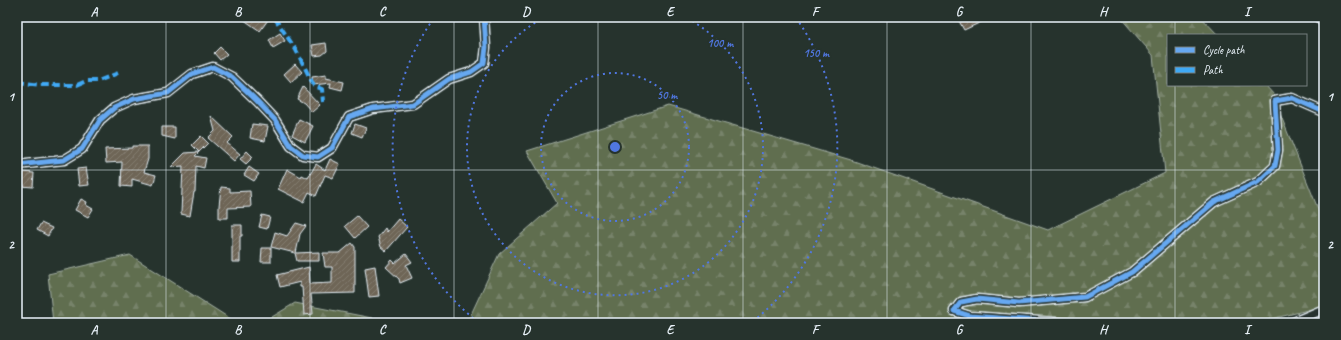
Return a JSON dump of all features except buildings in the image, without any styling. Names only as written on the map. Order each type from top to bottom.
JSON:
[{"type":"street","points":[[17,165],[64,160],[82,149],[100,120],[114,108],[134,100],[168,93],[192,74],[213,67],[232,77],[257,101],[275,120],[291,146],[302,155],[318,157],[332,148],[349,118],[372,109],[412,104],[449,79],[471,72],[484,63],[486,47],[484,17]]},
{"type":"street","points":[[1318,17],[1324,23]]},
{"type":"street","points":[[1068,323],[970,316],[954,311],[961,302],[977,299],[1019,303],[1085,297],[1132,272],[1214,202],[1258,182],[1276,166],[1278,150],[1275,101],[1292,98],[1324,112]]},
{"type":"street","points":[[1290,323],[1324,309]]},
{"type":"green space","points":[[1120,17],[1201,17],[1217,34],[1167,34],[1167,86],[1266,86],[1275,96],[1275,101],[1324,224],[1324,306],[1255,323],[467,323],[499,254],[557,203],[527,151],[668,106],[851,160],[1048,230],[1165,173],[1153,55]]},
{"type":"green space","points":[[130,255],[237,323],[53,323],[48,274]]},
{"type":"green space","points":[[295,303],[372,318],[376,323],[262,323]]},
{"type":"marked path","points":[[274,17],[296,50],[314,86],[322,89],[323,102]]},
{"type":"marked path","points":[[17,82],[40,85],[77,85],[86,81],[98,81],[118,73]]},
{"type":"cycle path","points":[[17,165],[64,160],[82,149],[100,120],[114,108],[134,99],[168,93],[192,74],[213,67],[232,77],[257,101],[275,120],[291,146],[303,155],[318,157],[332,148],[349,117],[373,109],[413,104],[449,79],[471,72],[484,63],[486,47],[484,17]]},
{"type":"cycle path","points":[[1069,323],[970,316],[954,311],[961,302],[977,299],[1019,303],[1085,297],[1132,272],[1214,202],[1258,182],[1275,166],[1278,150],[1275,101],[1292,98],[1324,112]]}]
